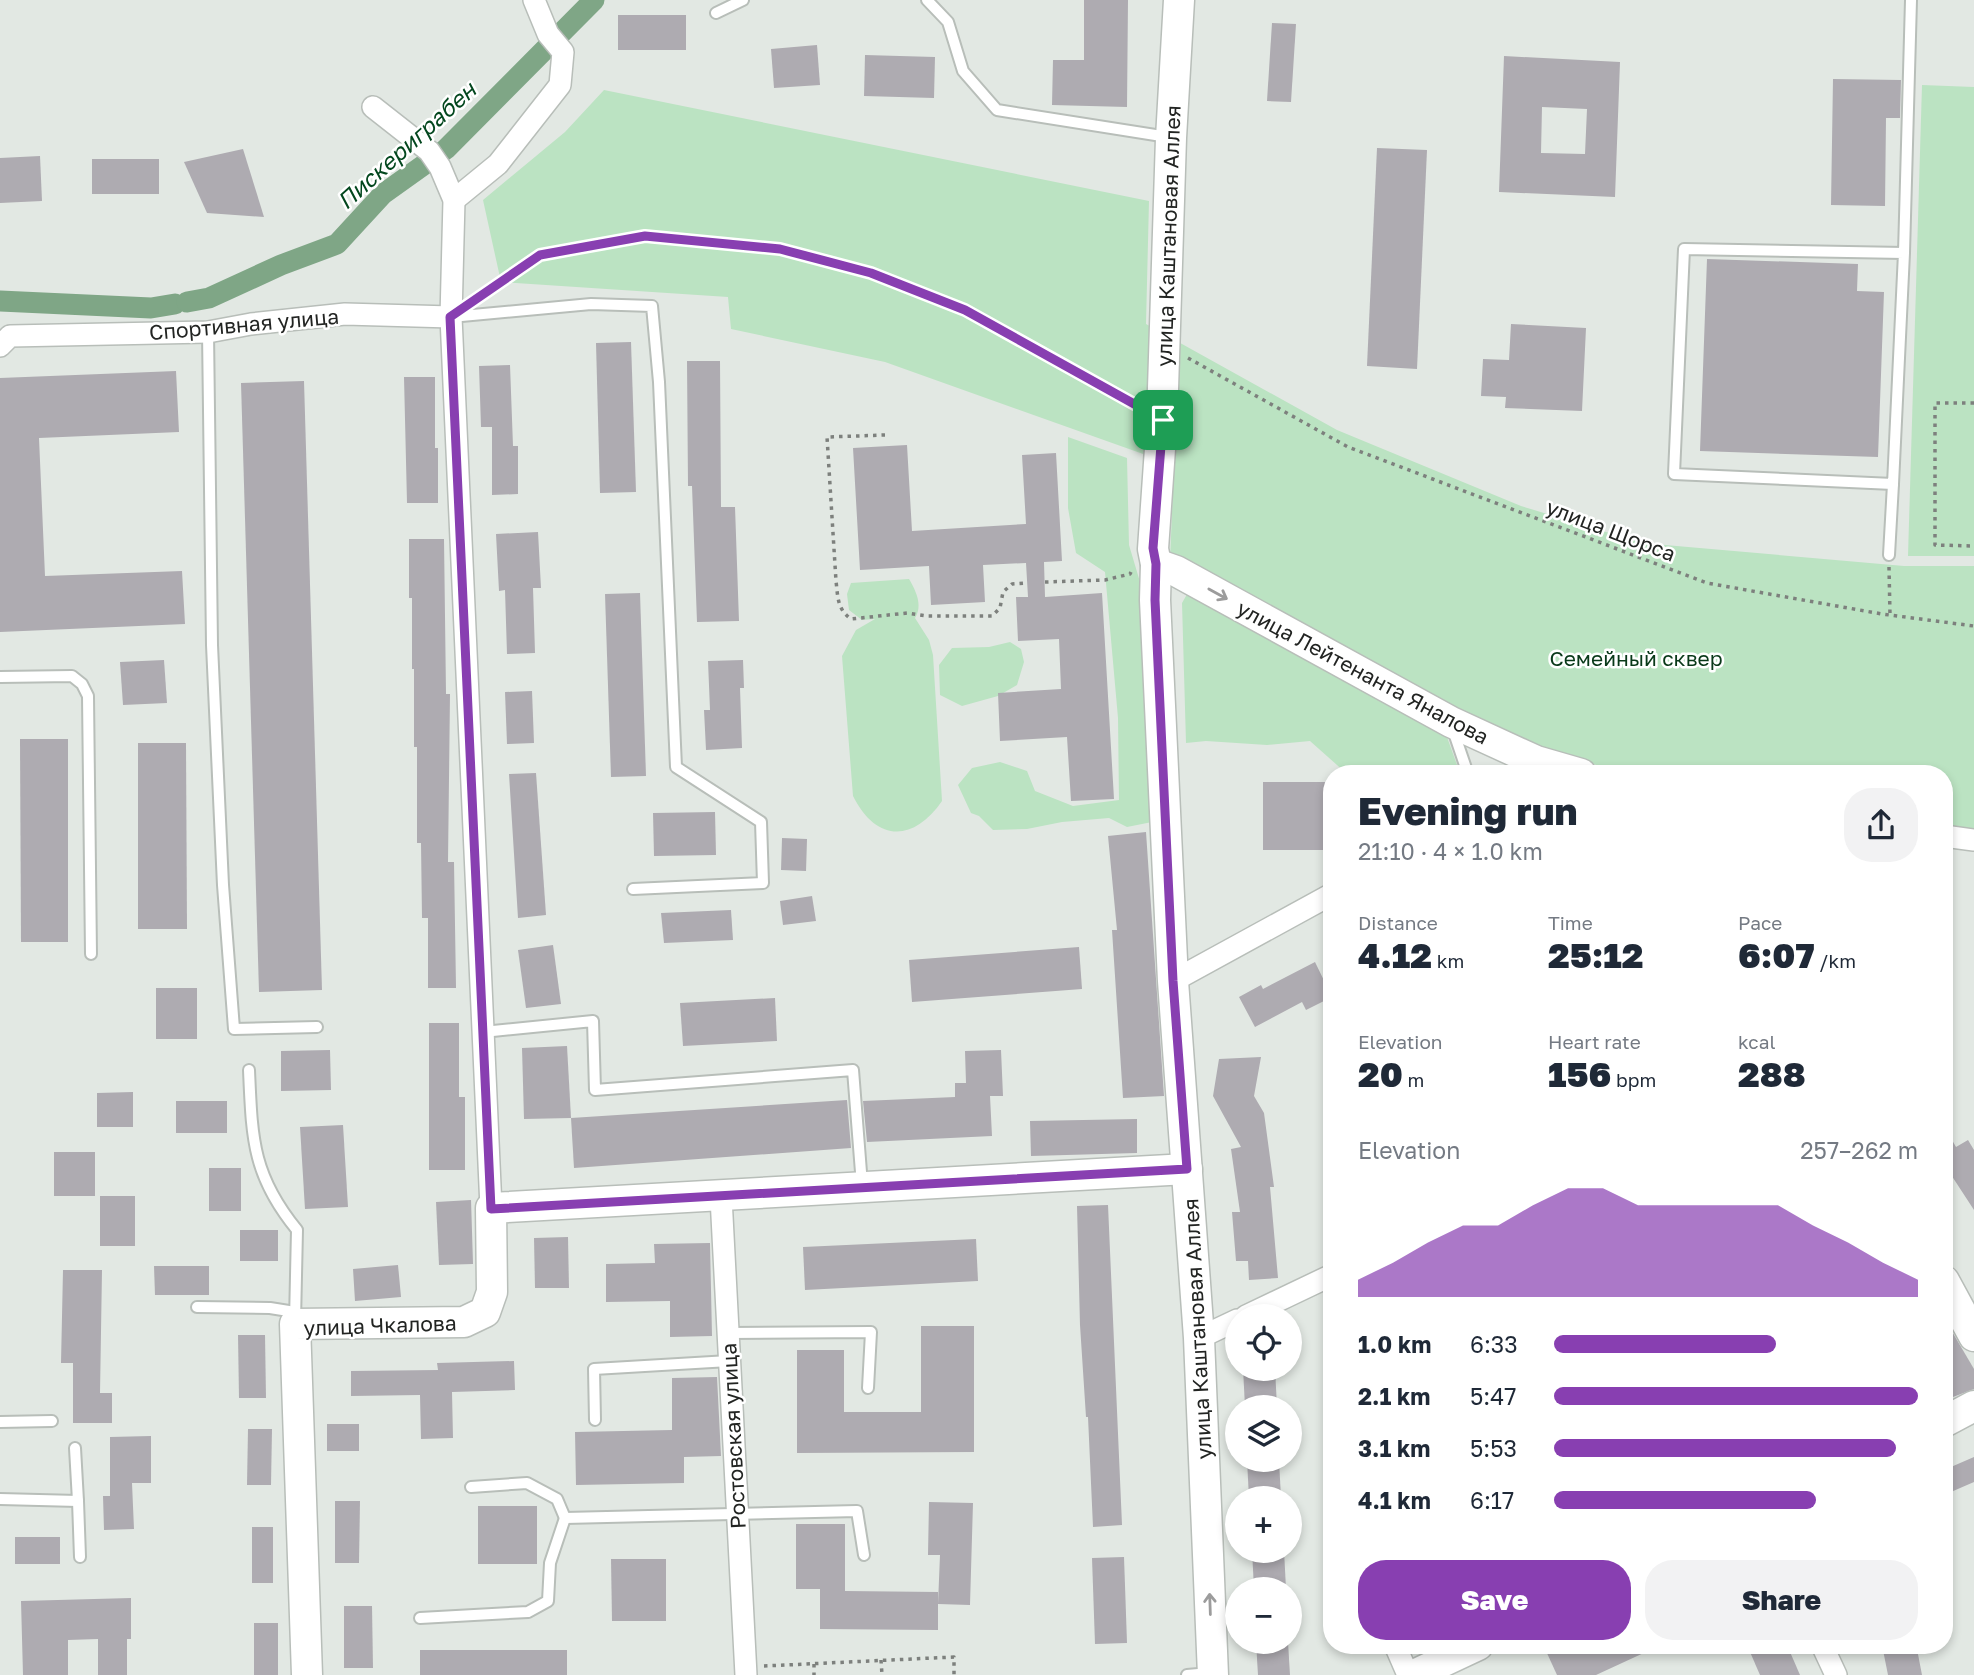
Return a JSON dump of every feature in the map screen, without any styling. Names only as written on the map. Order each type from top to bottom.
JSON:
[{"type":"street","points":[[373,107],[434,159],[454,200],[498,164],[559,85],[563,52],[548,34],[534,0]]},
{"type":"street","name":"улица Каштановая Аллея","points":[[1179,0],[1171,138],[1163,420],[1153,548],[1149,562],[1156,614],[1173,981],[1199,1338],[1204,1674]]},
{"type":"street","name":"улица Чкалова","points":[[307,1675],[295,1318],[464,1322],[485,1312],[492,1292],[491,1209],[450,317],[454,200]]},
{"type":"street","name":"Спортивная улица","points":[[0,346],[10,336],[208,332],[251,324],[345,314],[450,317]]},
{"type":"street","name":"улица Лейтенанта Яналова","points":[[1149,562],[1176,571],[1525,765]]},
{"type":"street","points":[[1953,837],[1974,840]]},
{"type":"street","points":[[1173,981],[1323,899]]},
{"type":"street","points":[[491,1209],[1187,1169]]},
{"type":"street","name":"Ростовская улица","points":[[721,1197],[746,1675]]},
{"type":"street","points":[[1270,1304],[1323,1279]]},
{"type":"street","points":[[1953,1298],[1974,1336]]},
{"type":"street","points":[[1199,1338],[1225,1326]]},
{"type":"street","points":[[1953,1417],[1974,1406]]},
{"type":"street","points":[[1400,1654],[1411,1675],[1458,1654]]},
{"type":"street","points":[[1826,1654],[1836,1675]]},
{"type":"lane","points":[[716,13],[743,0]]},
{"type":"lane","points":[[927,0],[948,22],[963,71],[997,110],[1171,138]]},
{"type":"lane","points":[[1889,555],[1904,253],[1911,0]]},
{"type":"lane","points":[[1893,484],[1674,474],[1683,262],[1684,249],[1904,253]]},
{"type":"lane","points":[[450,317],[591,304],[652,306],[659,382],[676,767],[761,822],[763,883],[633,889]]},
{"type":"lane","points":[[208,332],[212,645],[223,885],[234,1029],[317,1027]]},
{"type":"lane","points":[[0,677],[72,677],[82,684],[88,696],[91,954]]},
{"type":"lane","points":[[1451,722],[1465,765]]},
{"type":"lane","points":[[483,1032],[593,1021],[595,1090],[853,1070],[862,1188]]},
{"type":"lane","points":[[197,1307],[270,1308],[295,1318],[297,1230],[282,1212],[259,1166],[252,1136],[249,1070]]},
{"type":"lane","points":[[728,1333],[871,1332],[868,1388]]},
{"type":"lane","points":[[595,1420],[594,1369],[729,1361]]},
{"type":"lane","points":[[0,1422],[52,1421]]},
{"type":"lane","points":[[75,1448],[80,1558]]},
{"type":"lane","points":[[420,1618],[528,1612],[548,1601],[550,1563],[565,1518],[557,1499],[527,1483],[471,1487]]},
{"type":"lane","points":[[0,1499],[78,1501]]},
{"type":"lane","points":[[565,1518],[857,1511],[864,1555]]},
{"type":"path","points":[[450,317],[540,255],[645,236],[780,249],[871,273],[965,310],[1163,420]]},
{"type":"path","name":"улица Щорса","points":[[1185,356],[1348,447],[1707,583],[1890,615],[1974,626]]},
{"type":"path","points":[[1974,403],[1935,403],[1935,545],[1974,546]]},
{"type":"path","points":[[885,435],[827,437],[838,604],[843,613],[851,619],[907,613],[928,616],[992,616],[1000,608],[1003,592],[1012,584],[1027,583]]},
{"type":"path","points":[[1889,555],[1890,615]]},
{"type":"path","points":[[1045,582],[1105,580],[1130,574],[1149,562]]},
{"type":"path","points":[[760,1675],[760,1666],[954,1657],[954,1675]]},
{"type":"path","points":[[881,1660],[882,1675]]},
{"type":"path","points":[[814,1664],[814,1675]]},
{"type":"green space","points":[[1922,85],[1974,87],[1974,556],[1908,556]]},
{"type":"green space","name":"Семейный сквер","points":[[604,90],[1149,201],[1146,324],[1337,430],[1521,506],[1642,543],[1904,566],[1974,566],[1974,831],[1953,828],[1953,765],[1596,765],[1510,737],[1170,560],[1174,465],[885,362],[731,329],[728,297],[501,282],[483,200],[565,132]]},
{"type":"green space","points":[[1068,437],[1127,458],[1129,545],[1143,592],[1152,822],[1127,827],[1109,818],[1062,822],[1027,829],[993,830],[979,816],[971,813],[958,785],[972,768],[1000,762],[1027,771],[1035,791],[1073,806],[1119,800],[1118,718],[1105,572],[1076,553],[1068,508]]},
{"type":"green space","points":[[909,579],[918,603],[915,618],[929,640],[933,655],[942,801],[931,815],[919,824],[895,832],[873,822],[853,796],[842,656],[856,630],[875,619],[862,620],[849,610],[847,594],[851,583]]},
{"type":"green space","points":[[1190,589],[1443,726],[1457,765],[1337,765],[1310,741],[1267,745],[1206,741],[1186,743],[1182,603]]},
{"type":"green space","points":[[1010,642],[1021,649],[1024,662],[1017,685],[998,696],[962,706],[940,695],[939,665],[952,648],[989,647]]},
{"type":"building","points":[[1084,0],[1128,0],[1127,107],[1052,105],[1053,60],[1084,60]]},
{"type":"building","points":[[618,15],[686,15],[686,50],[618,50]]},
{"type":"building","points":[[1272,23],[1296,24],[1291,102],[1267,101]]},
{"type":"building","points":[[817,45],[820,85],[774,88],[771,49]]},
{"type":"building","points":[[865,55],[935,57],[934,98],[864,96]]},
{"type":"building","points":[[1504,56],[1620,62],[1615,197],[1499,192]],"holes":[[[1542,107],[1587,109],[1585,154],[1541,153]]]},
{"type":"building","points":[[1833,79],[1901,80],[1900,118],[1886,118],[1885,206],[1831,205]]},
{"type":"building","points":[[1377,148],[1427,150],[1417,369],[1367,366]]},
{"type":"building","points":[[243,149],[264,217],[207,213],[184,162]]},
{"type":"building","points":[[40,156],[42,201],[0,203],[0,158]]},
{"type":"building","points":[[92,159],[159,159],[159,194],[92,194]]},
{"type":"building","points":[[1707,259],[1858,264],[1857,291],[1884,292],[1878,457],[1700,451]]},
{"type":"building","points":[[1511,324],[1586,328],[1582,411],[1505,408],[1506,397],[1481,396],[1483,359],[1509,360]]},
{"type":"building","points":[[631,342],[636,492],[600,493],[596,343]]},
{"type":"building","points":[[687,361],[720,361],[721,507],[735,507],[739,621],[697,622],[692,486],[688,486]]},
{"type":"building","points":[[510,365],[513,446],[518,446],[518,494],[492,495],[492,427],[481,427],[479,366]]},
{"type":"building","points":[[176,371],[179,432],[39,438],[45,576],[182,571],[185,624],[0,632],[0,378]]},
{"type":"building","points":[[404,377],[435,377],[438,503],[407,503]]},
{"type":"building","points":[[304,381],[322,990],[259,992],[241,383]]},
{"type":"building","points":[[907,445],[912,531],[1026,524],[1022,455],[1056,453],[1062,561],[1044,562],[1045,597],[1102,593],[1114,799],[1071,801],[1067,737],[1000,741],[998,693],[1061,689],[1059,639],[1018,641],[1016,597],[1028,597],[1026,563],[983,565],[985,602],[931,605],[929,566],[860,570],[853,448]]},
{"type":"building","points":[[538,532],[541,588],[533,588],[535,653],[507,654],[505,590],[499,591],[496,534]]},
{"type":"building","points":[[409,539],[444,539],[446,694],[450,694],[448,862],[454,862],[456,988],[428,988],[428,918],[422,918],[421,843],[417,843],[417,747],[414,747]]},
{"type":"building","points":[[640,593],[646,776],[611,777],[605,594]]},
{"type":"building","points":[[164,660],[167,703],[123,705],[120,662]]},
{"type":"building","points":[[743,660],[744,688],[740,688],[742,748],[706,750],[704,710],[710,710],[708,661]]},
{"type":"building","points":[[532,691],[534,743],[507,744],[505,692]]},
{"type":"building","points":[[20,739],[68,739],[68,942],[21,942]]},
{"type":"building","points":[[138,743],[186,743],[187,929],[138,929]]},
{"type":"building","points":[[536,773],[546,915],[518,918],[509,774]]},
{"type":"building","points":[[1263,782],[1323,782],[1323,850],[1263,850]]},
{"type":"building","points":[[715,812],[716,855],[654,856],[653,813]]},
{"type":"building","points":[[1146,832],[1164,1096],[1123,1098],[1112,930],[1117,930],[1108,836]]},
{"type":"building","points":[[782,838],[807,839],[806,871],[781,870]]},
{"type":"building","points":[[812,896],[816,921],[783,925],[780,901]]},
{"type":"building","points":[[731,910],[733,940],[664,943],[661,913]]},
{"type":"building","points":[[553,945],[561,1004],[526,1008],[518,950]]},
{"type":"building","points":[[1079,947],[1082,989],[912,1002],[909,960]]},
{"type":"building","points":[[1315,962],[1323,978],[1323,1002],[1306,1010],[1302,1002],[1255,1027],[1239,997],[1261,985],[1263,989]]},
{"type":"building","points":[[156,988],[197,988],[197,1039],[156,1039]]},
{"type":"building","points":[[775,998],[777,1041],[683,1046],[680,1003]]},
{"type":"building","points":[[429,1023],[459,1023],[459,1097],[465,1097],[465,1170],[429,1170]]},
{"type":"building","points":[[567,1046],[571,1118],[524,1119],[522,1048]]},
{"type":"building","points":[[330,1050],[331,1090],[281,1091],[281,1051]]},
{"type":"building","points":[[1001,1050],[1003,1096],[990,1096],[992,1136],[867,1142],[863,1101],[955,1097],[955,1083],[966,1083],[965,1051]]},
{"type":"building","points":[[1261,1057],[1254,1096],[1264,1113],[1274,1187],[1270,1187],[1278,1278],[1249,1280],[1248,1261],[1236,1261],[1232,1212],[1240,1212],[1231,1149],[1241,1147],[1213,1096],[1219,1059]]},
{"type":"building","points":[[133,1092],[133,1127],[97,1127],[97,1093]]},
{"type":"building","points":[[847,1100],[851,1148],[574,1168],[571,1118]]},
{"type":"building","points":[[176,1101],[227,1101],[227,1133],[176,1133]]},
{"type":"building","points":[[1137,1119],[1137,1153],[1031,1156],[1030,1121]]},
{"type":"building","points":[[343,1125],[348,1207],[305,1209],[300,1127]]},
{"type":"building","points":[[1968,1140],[1974,1150],[1974,1210],[1953,1178],[1953,1142],[1956,1147]]},
{"type":"building","points":[[54,1152],[95,1152],[95,1196],[54,1196]]},
{"type":"building","points":[[209,1168],[241,1168],[241,1211],[209,1211]]},
{"type":"building","points":[[100,1196],[135,1196],[135,1246],[100,1246]]},
{"type":"building","points":[[471,1200],[473,1264],[439,1265],[436,1202]]},
{"type":"building","points":[[1108,1205],[1122,1525],[1093,1527],[1080,1325],[1077,1206]]},
{"type":"building","points":[[240,1230],[278,1230],[278,1261],[240,1261]]},
{"type":"building","points":[[568,1237],[569,1288],[535,1288],[534,1238]]},
{"type":"building","points":[[976,1239],[978,1281],[805,1290],[803,1247]]},
{"type":"building","points":[[710,1243],[712,1336],[670,1337],[670,1301],[606,1302],[606,1264],[655,1263],[654,1244]]},
{"type":"building","points":[[398,1265],[401,1297],[355,1301],[353,1269]]},
{"type":"building","points":[[154,1266],[209,1266],[209,1295],[155,1295]]},
{"type":"building","points":[[63,1270],[102,1270],[100,1393],[112,1393],[112,1423],[73,1423],[73,1363],[61,1363]]},
{"type":"building","points":[[921,1326],[974,1326],[974,1452],[797,1453],[797,1350],[844,1350],[844,1412],[921,1412]]},
{"type":"building","points":[[1953,1333],[1974,1369],[1974,1389],[1953,1397]]},
{"type":"building","points":[[238,1335],[265,1335],[266,1398],[239,1398]]},
{"type":"building","points":[[514,1361],[515,1390],[452,1392],[453,1438],[421,1439],[420,1395],[351,1396],[351,1371],[438,1370],[437,1363]]},
{"type":"building","points":[[717,1377],[721,1456],[684,1457],[684,1483],[576,1485],[575,1432],[672,1430],[672,1378]]},
{"type":"building","points":[[1244,1381],[1276,1381],[1276,1395],[1244,1395]]},
{"type":"building","points":[[327,1424],[359,1424],[359,1451],[327,1451]]},
{"type":"building","points":[[248,1429],[272,1429],[271,1485],[247,1485]]},
{"type":"building","points":[[151,1436],[151,1483],[132,1483],[134,1529],[104,1530],[103,1496],[110,1496],[110,1437]]},
{"type":"building","points":[[1974,1457],[1974,1482],[1953,1491],[1953,1466]]},
{"type":"building","points":[[1248,1472],[1280,1472],[1280,1486],[1248,1486]]},
{"type":"building","points":[[335,1501],[360,1501],[359,1563],[335,1563]]},
{"type":"building","points":[[929,1502],[973,1503],[970,1605],[938,1604],[940,1555],[928,1555]]},
{"type":"building","points":[[478,1506],[537,1506],[537,1564],[478,1564]]},
{"type":"building","points":[[796,1524],[845,1524],[845,1591],[938,1592],[938,1630],[820,1629],[820,1589],[796,1589]]},
{"type":"building","points":[[252,1527],[273,1527],[273,1583],[252,1583]]},
{"type":"building","points":[[15,1537],[60,1537],[60,1564],[15,1564]]},
{"type":"building","points":[[1124,1557],[1127,1643],[1095,1644],[1092,1558]]},
{"type":"building","points":[[611,1559],[666,1559],[666,1621],[612,1621]]},
{"type":"building","points":[[1253,1563],[1285,1563],[1285,1577],[1253,1577]]},
{"type":"building","points":[[131,1598],[131,1639],[127,1639],[127,1675],[98,1675],[98,1639],[68,1640],[68,1675],[23,1675],[21,1601]]},
{"type":"building","points":[[344,1606],[372,1606],[373,1668],[344,1668]]},
{"type":"building","points":[[254,1623],[278,1623],[278,1675],[254,1675]]},
{"type":"building","points":[[420,1650],[567,1650],[567,1675],[420,1675]]},
{"type":"building","points":[[1257,1654],[1289,1654],[1290,1675],[1258,1675]]},
{"type":"building","points":[[1547,1654],[1642,1654],[1596,1675],[1557,1675]]},
{"type":"building","points":[[1751,1654],[1791,1654],[1800,1675],[1760,1675]]},
{"type":"building","points":[[1884,1654],[1918,1654],[1922,1675],[1888,1675]]},
{"type":"waterway","name":"Пискериграбен","points":[[187,302],[209,298],[281,265],[337,244],[383,194],[446,149],[594,0]]},
{"type":"waterway","name":"Пискериграбен","points":[[0,301],[151,308],[175,304]]},
{"type":"route","points":[[645,236],[780,249],[871,273],[965,310],[1163,420],[1153,548],[1156,564],[1155,600],[1173,981],[1187,1169],[491,1209],[450,317],[540,255],[645,236]]}]
